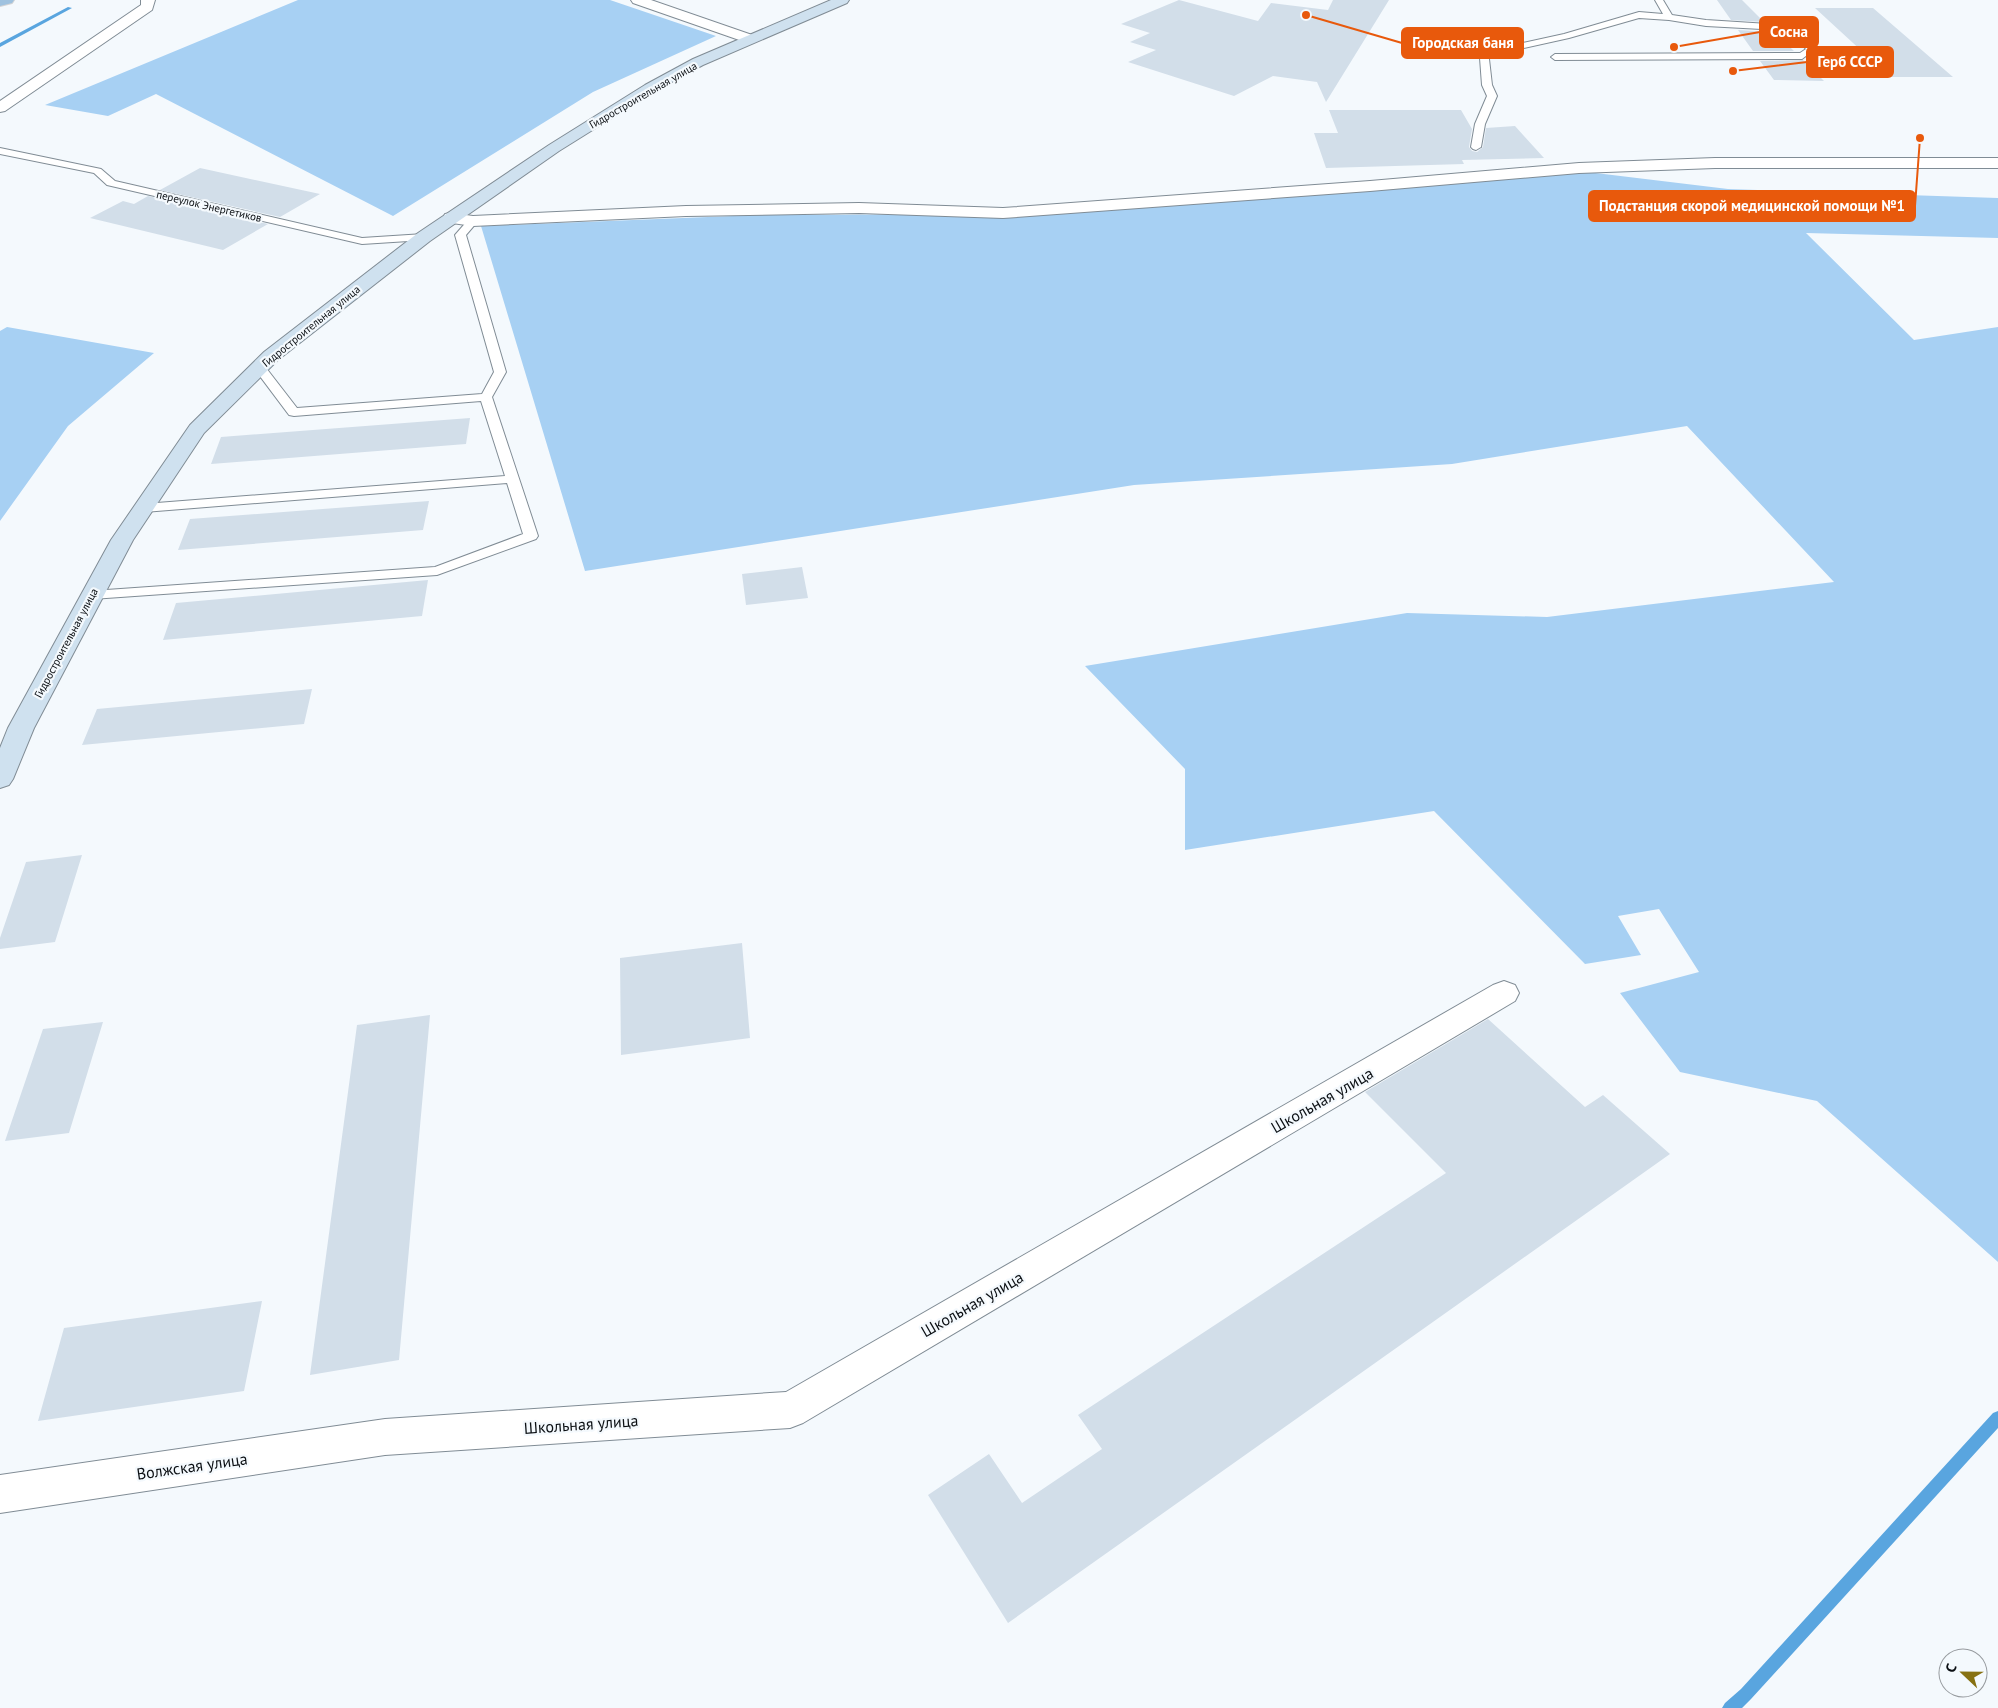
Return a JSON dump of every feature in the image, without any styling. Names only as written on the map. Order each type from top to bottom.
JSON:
[{"type":"main road","points":[[0,2],[7,0]]},
{"type":"street","points":[[0,108],[147,7],[148,0]]},
{"type":"street","points":[[638,0],[750,39]]},
{"type":"street","name":"Гидростроительная улица","points":[[0,779],[21,728],[122,540],[197,429],[259,367],[424,237],[554,148],[650,88],[698,62],[842,0]]},
{"type":"street","points":[[450,218],[473,221],[715,210],[859,208],[1003,213],[1076,209],[1204,197],[1370,186],[1580,168],[1715,163],[1998,163]]},
{"type":"street","name":"Школьная улица","points":[[385,1437],[790,1410],[1504,993]]},
{"type":"street","name":"Волжская улица","points":[[0,1494],[385,1437]]},
{"type":"lane","points":[[1658,0],[1669,17]]},
{"type":"lane","points":[[1476,147],[1480,124],[1492,96],[1487,85],[1484,58],[1489,53],[1566,36],[1639,16],[1783,28],[1800,37],[1811,49],[1802,56],[1555,57]]},
{"type":"lane","name":"переулок Энергетиков","points":[[0,151],[97,172],[111,183],[362,241],[424,237]]},
{"type":"lane","points":[[92,595],[437,571],[531,536],[486,397],[500,372],[460,235],[473,221]]},
{"type":"lane","points":[[259,367],[294,412],[486,397]]},
{"type":"lane","points":[[144,508],[512,479]]},
{"type":"shaded area","points":[[298,0],[610,0],[716,36],[593,92],[393,216],[156,94],[108,116],[45,105]]},
{"type":"shaded area","points":[[1579,171],[1728,189],[1998,198],[1998,238],[1806,233],[1914,340],[1998,327],[1998,1262],[1817,1101],[1680,1072],[1620,993],[1699,972],[1659,909],[1618,916],[1641,955],[1585,964],[1434,811],[1185,850],[1185,769],[1085,666],[1407,613],[1547,617],[1834,582],[1687,426],[1452,464],[1134,485],[585,571],[481,226],[758,215],[1052,214]]},
{"type":"shaded area","points":[[7,327],[154,353],[68,426],[0,521],[0,331]]},
{"type":"building","points":[[1179,0],[1258,21],[1271,3],[1328,10],[1333,0],[1389,0],[1326,102],[1317,82],[1273,76],[1234,96],[1128,62],[1156,50],[1130,42],[1150,33],[1121,24]]},
{"type":"building","points":[[1717,0],[1742,0],[1764,22],[1731,20]]},
{"type":"building","points":[[1815,8],[1873,8],[1953,77],[1890,77]]},
{"type":"building","points":[[1738,30],[1774,32],[1794,51],[1753,51]]},
{"type":"building","points":[[1803,60],[1824,81],[1774,80],[1760,61]]},
{"type":"building","points":[[1329,110],[1461,110],[1472,129],[1469,147],[1472,151],[1477,152],[1483,147],[1486,128],[1515,126],[1544,158],[1462,160],[1464,164],[1326,168],[1314,133],[1338,133]]},
{"type":"building","points":[[200,168],[320,194],[280,217],[160,190]]},
{"type":"building","points":[[148,196],[268,224],[223,250],[90,218],[123,201],[134,204]]},
{"type":"building","points":[[470,418],[466,444],[211,464],[221,437]]},
{"type":"building","points":[[429,501],[423,530],[178,550],[190,519]]},
{"type":"building","points":[[802,567],[808,598],[746,605],[742,574]]},
{"type":"building","points":[[428,580],[422,616],[163,640],[176,603]]},
{"type":"building","points":[[312,689],[304,724],[82,745],[97,709]]},
{"type":"building","points":[[82,855],[55,942],[0,949],[0,938],[26,862]]},
{"type":"building","points":[[742,943],[750,1038],[621,1055],[620,958]]},
{"type":"building","points":[[430,1015],[399,1360],[310,1375],[357,1025]]},
{"type":"building","points":[[1488,1019],[1585,1107],[1603,1095],[1670,1154],[1008,1623],[928,1495],[989,1454],[1022,1503],[1102,1449],[1078,1415],[1446,1173],[1365,1092]]},
{"type":"building","points":[[103,1022],[69,1133],[5,1141],[43,1029]]},
{"type":"building","points":[[262,1301],[244,1391],[38,1421],[64,1328]]},
{"type":"waterway","points":[[0,45],[70,8]]},
{"type":"waterway","points":[[1730,1708],[1746,1694],[1998,1418]]},
{"type":"place","name":"Городская баня","points":[[1306,15]]},
{"type":"place","name":"Сосна","points":[[1674,47]]},
{"type":"place","name":"Герб СССР","points":[[1733,71]]},
{"type":"place","name":"Подстанция скорой медицинской помощи №1","points":[[1920,138]]}]
